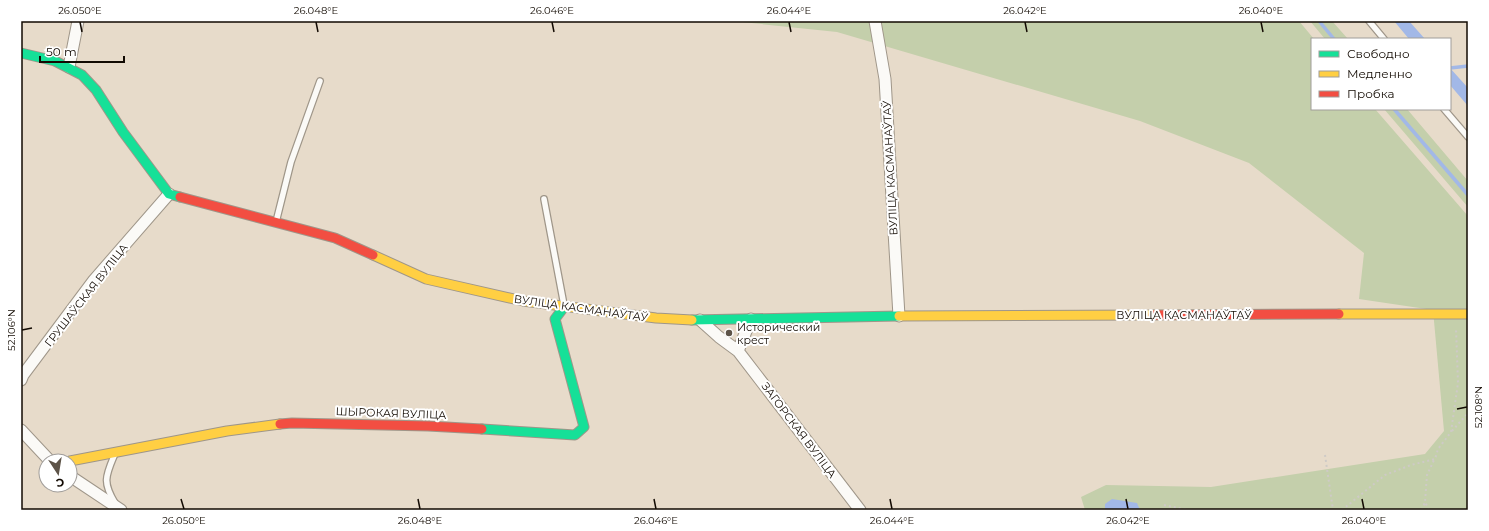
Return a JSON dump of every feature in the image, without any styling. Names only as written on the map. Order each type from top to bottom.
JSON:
[{"type":"street","points":[[69,67],[78,21]]},
{"type":"street","name":"ВУЛІЦА КАСМАНАЎТАЎ","points":[[875,21],[885,79],[899,316]]},
{"type":"street","points":[[21,53],[55,61],[82,75],[96,90],[123,132],[169,194]]},
{"type":"street","name":"ВУЛІЦА КАСМАНАЎТАЎ","points":[[169,194],[335,238],[426,279],[523,301],[656,318],[700,320],[899,316],[1468,314]]},
{"type":"street","name":"ГРУШАЎСКАЯ ВУЛІЦА","points":[[21,380],[23,375],[94,280],[169,194]]},
{"type":"street","name":"ШЫРОКАЯ ВУЛІЦА","points":[[78,459],[227,431],[292,423],[428,426],[575,435],[584,427],[555,319],[564,307]]},
{"type":"street","points":[[738,351],[751,319]]},
{"type":"street","name":"ЗАГОРСКАЯ ВУЛІЦА","points":[[700,320],[738,351],[860,510]]},
{"type":"street","points":[[21,430],[43,453]]},
{"type":"street","points":[[78,481],[120,509]]},
{"type":"lane","points":[[1369,21],[1383,38]]},
{"type":"lane","points":[[276,222],[291,162],[320,80]]},
{"type":"lane","points":[[1445,110],[1468,136]]},
{"type":"lane","points":[[544,199],[564,307]]},
{"type":"lane","points":[[115,452],[107,472],[106,480],[110,494],[120,509]]},
{"type":"path","points":[[1451,432],[1458,383],[1456,314]]},
{"type":"path","points":[[1422,510],[1425,502],[1427,475],[1438,449],[1468,412]]},
{"type":"path","points":[[1325,455],[1333,510]]},
{"type":"path","points":[[1342,510],[1385,475],[1411,465],[1435,459]]},
{"type":"path","points":[[1425,502],[1429,510]]},
{"type":"path","points":[[1164,505],[1188,510]]},
{"type":"green space","points":[[732,21],[1299,21],[1313,38],[1311,38],[1311,110],[1376,110],[1468,216],[1468,510],[1085,510],[1081,497],[1106,485],[1211,487],[1425,454],[1444,431],[1433,310],[1359,299],[1364,253],[1249,163],[1140,121],[837,32]]},
{"type":"green space","points":[[1310,21],[1332,21],[1347,38],[1324,38]]},
{"type":"green space","points":[[1385,110],[1408,110],[1468,181],[1468,207]]},
{"type":"water","points":[[1394,21],[1409,21],[1424,38],[1408,38]]},
{"type":"water","points":[[1451,69],[1468,88],[1468,106],[1451,86]]},
{"type":"water","points":[[1112,499],[1137,503],[1140,510],[1105,510],[1105,504]]},
{"type":"waterway","points":[[1319,21],[1333,38]]},
{"type":"waterway","points":[[1451,68],[1468,66]]},
{"type":"waterway","points":[[1395,110],[1468,195]]},
{"type":"traffic: fast","points":[[21,53],[55,61],[82,75],[96,90],[123,132],[169,194],[180,197]]},
{"type":"traffic: fast","points":[[482,429],[575,435],[584,427],[555,319],[564,307]]},
{"type":"traffic: fast","points":[[692,320],[899,316]]},
{"type":"traffic: slow","points":[[373,255],[426,279],[523,301],[656,318],[692,320]]},
{"type":"traffic: slow","points":[[1339,314],[1468,314]]},
{"type":"traffic: slow","points":[[899,316],[1153,315]]},
{"type":"traffic: slow","points":[[78,459],[227,431],[280,424]]},
{"type":"traffic: jam","points":[[180,197],[335,238],[373,255]]},
{"type":"traffic: jam","points":[[1153,315],[1339,314]]},
{"type":"traffic: jam","points":[[280,424],[428,426],[482,429]]},
{"type":"place","name":"Исторический крест","points":[[729,333]]}]
